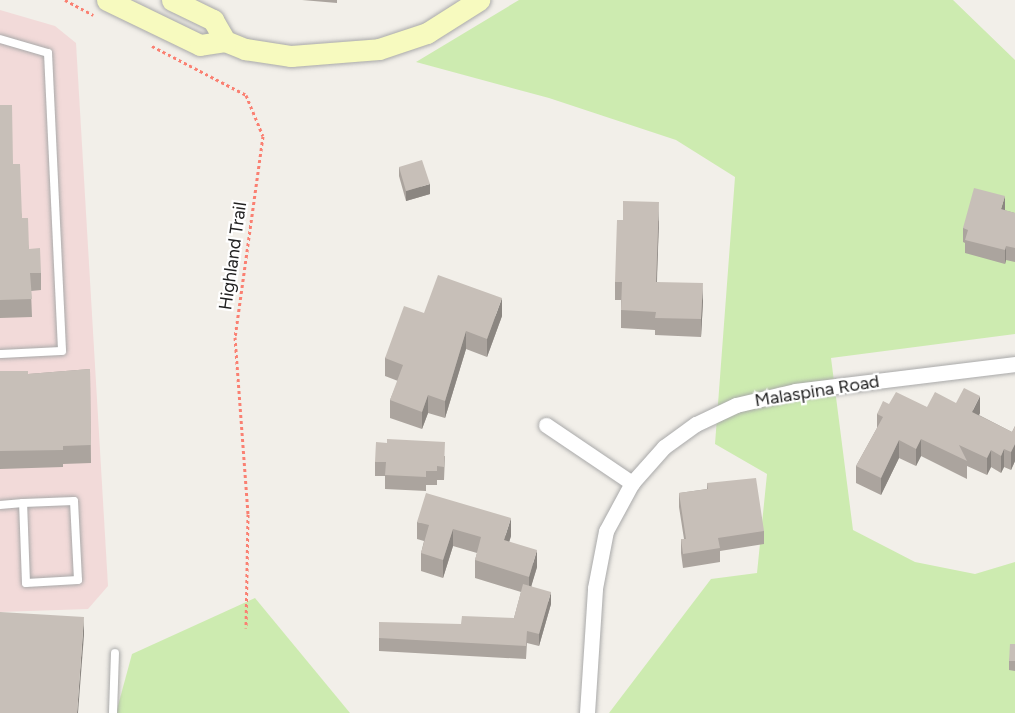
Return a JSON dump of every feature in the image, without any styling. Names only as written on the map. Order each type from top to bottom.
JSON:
[{"type":"street","points":[[172,0],[213,20],[225,41]]},
{"type":"street","points":[[101,8],[200,45],[225,41],[245,49],[291,56],[379,49],[427,33],[475,1]]},
{"type":"street","name":"Malaspina Road","points":[[587,713],[595,588],[606,531],[632,483],[664,447],[696,424],[736,405],[795,391],[1015,364]]},
{"type":"street","points":[[546,425],[632,483]]},
{"type":"lane","points":[[0,39],[48,53],[62,351],[0,354]]},
{"type":"lane","points":[[0,505],[23,503],[74,501],[78,580],[26,583],[23,503]]},
{"type":"lane","points":[[113,713],[115,653]]},
{"type":"path","points":[[65,0],[101,8]]},
{"type":"path","name":"Highland Trail","points":[[145,42],[246,95],[263,136],[235,337],[248,514],[246,628]]},
{"type":"shaded area","points":[[0,10],[55,26],[76,43],[108,586],[88,609],[0,612]]},
{"type":"green space","points":[[519,0],[953,0],[1015,60],[1015,334],[831,358],[853,530],[915,562],[975,574],[1015,562],[1015,713],[609,713],[711,579],[757,573],[767,474],[715,444],[735,177],[676,140],[549,98],[416,62]]},
{"type":"green space","points":[[255,598],[350,713],[116,713],[132,654]]},
{"type":"building","points":[[0,105],[12,105],[13,164],[20,164],[22,218],[28,218],[29,249],[40,248],[41,273],[30,273],[32,299],[0,300]]},
{"type":"building","points":[[422,160],[430,184],[406,191],[399,167]]},
{"type":"building","points":[[974,188],[1005,196],[1001,209],[1015,213],[1015,248],[1006,246],[1005,250],[965,240],[968,230],[963,228]]},
{"type":"building","points":[[623,201],[659,202],[656,282],[703,283],[701,319],[655,318],[656,312],[621,310],[622,282],[615,282],[617,220],[623,220]]},
{"type":"building","points":[[438,275],[502,298],[487,339],[466,331],[445,401],[428,395],[422,412],[390,400],[403,365],[385,358],[404,306],[424,313]]},
{"type":"building","points":[[90,369],[91,445],[63,446],[63,450],[0,451],[0,371],[28,371],[28,374]]},
{"type":"building","points":[[964,388],[980,396],[972,412],[1012,432],[1015,426],[1015,444],[1011,452],[1004,449],[1001,456],[991,450],[987,458],[959,445],[967,461],[921,439],[916,449],[899,440],[881,478],[856,466],[883,417],[877,414],[883,401],[889,404],[896,392],[927,407],[935,392],[956,403]]},
{"type":"building","points":[[387,439],[445,442],[444,467],[437,466],[437,471],[426,471],[426,477],[385,475],[386,462],[375,462],[376,442],[387,443]]},
{"type":"building","points":[[756,478],[764,531],[718,538],[720,548],[683,554],[681,539],[686,539],[679,493],[708,489],[707,483]]},
{"type":"building","points":[[426,493],[511,518],[504,540],[537,550],[529,577],[475,560],[481,537],[453,529],[443,560],[421,553],[429,525],[417,522]]},
{"type":"building","points":[[523,584],[551,592],[539,634],[527,631],[526,646],[379,638],[379,622],[461,624],[462,616],[514,618]]},
{"type":"building","points":[[0,612],[84,617],[77,713],[0,713]]},
{"type":"building","points":[[1010,644],[1015,644],[1015,661],[1009,661]]}]
